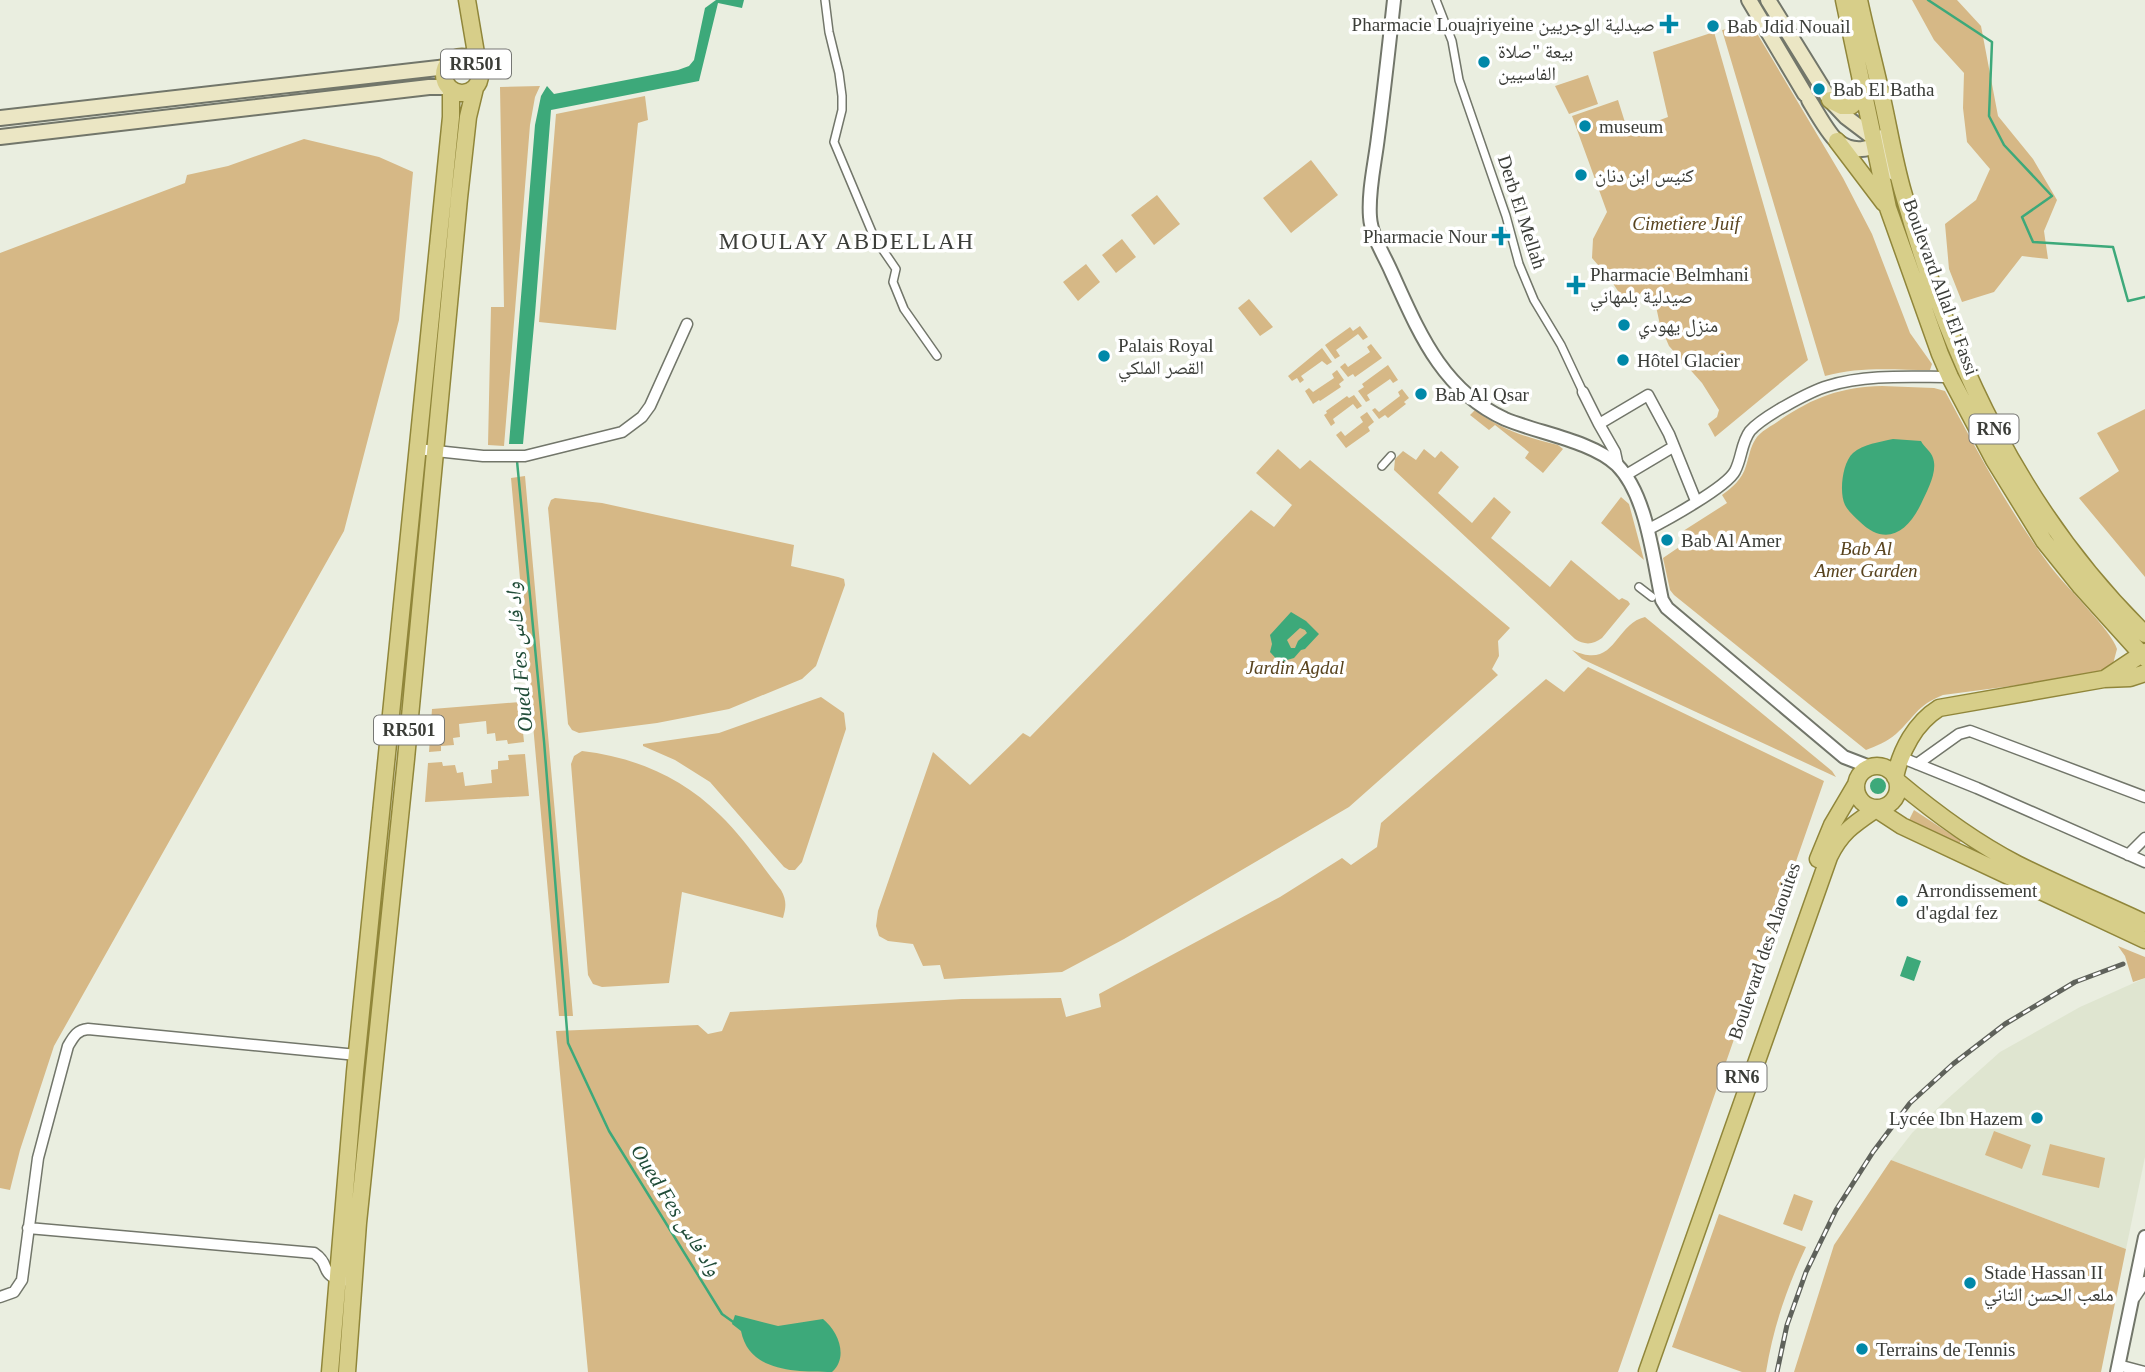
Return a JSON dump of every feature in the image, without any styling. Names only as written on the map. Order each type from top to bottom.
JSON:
[{"type":"main road","points":[[467,0],[468,19],[478,65]]},
{"type":"main road","points":[[1749,0],[1807,97],[1888,208]]},
{"type":"main road","points":[[1768,0],[1830,100],[1872,138],[1902,190]]},
{"type":"main road","name":"Boulevard Allal El Fassi","points":[[1844,0],[1888,208],[1950,377],[1999,470],[2044,541],[2081,587],[2144,654]]},
{"type":"main road","name":"Boulevard Allal El Fassi","points":[[1859,0],[1902,190],[1962,362],[2007,454],[2057,534],[2116,606],[2145,634]]},
{"type":"main road","points":[[451,62],[468,19]]},
{"type":"main road","name":"RR501","points":[[0,118],[468,58],[478,65],[480,80],[469,110],[465,143],[377,1029],[345,1280],[330,1372]]},
{"type":"main road","name":"RR501","points":[[347,1372],[345,1280],[355,1072],[451,117],[450,88],[444,77],[451,62]]},
{"type":"main road","name":"RR501","points":[[0,137],[429,87],[450,88],[463,93],[475,88]]},
{"type":"main road","points":[[1830,100],[1842,106],[1851,106],[1860,98],[1863,87]]},
{"type":"main road","points":[[1837,141],[1860,149],[1888,123]]},
{"type":"main road","points":[[2110,676],[2124,654],[2125,645],[2120,630]]},
{"type":"main road","name":"RN6","points":[[2110,676],[2144,654]]},
{"type":"main road","name":"RN6","points":[[1876,809],[1894,801],[1898,788],[1896,779],[1900,757],[1921,723],[1939,708],[2110,676],[2130,678],[2145,673]]},
{"type":"main road","name":"RN6","points":[[1856,784],[1864,770],[1900,757]]},
{"type":"main road","points":[[1873,766],[1884,767],[1918,799],[1994,852],[2145,923]]},
{"type":"main road","points":[[1856,784],[1856,793],[1863,804],[1902,826],[2145,940]]},
{"type":"main road","name":"Boulevard des Alaouites","points":[[1639,1372],[1826,836],[1856,784]]},
{"type":"main road","name":"Boulevard des Alaouites","points":[[1647,1372],[1829,857],[1841,835],[1876,809]]},
{"type":"main road","points":[[360,1030],[377,1029]]},
{"type":"street","points":[[825,0],[842,96],[842,110],[834,142],[874,237],[896,269],[893,282],[904,309],[937,356]]},
{"type":"street","points":[[1394,0],[1370,215],[1382,251],[1432,357],[1459,387],[1496,415],[1591,449],[1607,457],[1622,471],[1636,494],[1647,530],[1662,600],[1667,608],[1844,757],[1853,772],[1856,784]]},
{"type":"street","name":"Derb El Mellah","points":[[1436,0],[1452,41],[1459,80],[1506,216],[1519,264],[1534,299],[1561,345],[1615,452],[1622,471]]},
{"type":"street","points":[[417,450],[525,456],[622,432],[642,417],[655,395],[687,324]]},
{"type":"street","points":[[1647,530],[1731,477],[1736,470],[1744,442],[1753,428],[1802,396],[1830,385],[1861,380],[1950,377]]},
{"type":"street","points":[[1599,424],[1648,395],[1669,434],[1696,501]]},
{"type":"street","points":[[1622,471],[1673,447]]},
{"type":"street","points":[[1382,466],[1391,456]]},
{"type":"street","points":[[1639,587],[1652,597]]},
{"type":"street","points":[[1917,764],[1959,734],[1970,731],[2145,797]]},
{"type":"street","points":[[1844,757],[1873,766]]},
{"type":"street","points":[[1900,757],[2145,862]]},
{"type":"street","points":[[386,775],[404,777]]},
{"type":"street","points":[[2128,855],[2145,838]]},
{"type":"street","points":[[0,1297],[14,1292],[22,1280],[38,1158],[68,1046],[80,1030],[357,1055]]},
{"type":"street","points":[[355,1072],[372,1073]]},
{"type":"street","points":[[28,1228],[314,1253],[328,1275],[345,1280]]},
{"type":"street","points":[[2144,1372],[2117,1368],[2145,1237]]},
{"type":"street","points":[[2130,1303],[2145,1282]]},
{"type":"shaded area","points":[[716,0],[744,0],[742,8],[718,3],[699,81],[551,110],[523,444],[509,444],[535,125],[541,96],[547,86],[554,94],[689,66],[694,60],[705,8]]},
{"type":"shaded area","points":[[1893,439],[1921,441],[1932,456],[1934,469],[1929,487],[1909,523],[1895,533],[1886,535],[1869,529],[1849,511],[1843,500],[1842,486],[1846,464],[1853,453],[1867,445]]},
{"type":"shaded area","points":[[1291,612],[1306,621],[1319,634],[1305,649],[1282,665],[1270,652],[1270,635]],"holes":[[[1300,628],[1307,633],[1295,648],[1291,648],[1287,640]]]},
{"type":"shaded area","points":[[1875,778],[1881,778],[1886,786],[1884,792],[1875,794],[1870,789],[1870,783]]},
{"type":"shaded area","points":[[1907,956],[1921,961],[1914,981],[1900,976]]},
{"type":"shaded area","name":"Lycée Ibn Hazem","points":[[2145,978],[2145,1157],[2126,1249],[1891,1160],[1912,1133],[2000,1052],[2080,1007]]},
{"type":"shaded area","points":[[735,1315],[778,1326],[823,1319],[840,1344],[837,1366],[832,1372],[803,1371],[776,1367],[764,1362],[753,1355],[741,1331],[732,1324]]},
{"type":"green space","points":[[1912,0],[1957,0],[1981,26],[1998,116],[2033,159],[2057,200],[2044,231],[2048,259],[2022,256],[1994,292],[1962,302],[1949,269],[1945,224],[1976,200],[1990,169],[1967,142],[1963,108],[1964,73],[1934,40]]},
{"type":"green space","points":[[1752,25],[1843,178],[1872,234],[1910,333],[1932,364],[1930,370],[1864,370],[1825,376],[1722,30]]},
{"type":"green space","name":"Cimetiere Juif","points":[[1714,32],[1808,360],[1715,437],[1708,424],[1717,417],[1719,410],[1702,383],[1669,346],[1660,325],[1654,297],[1644,290],[1628,306],[1592,258],[1593,239],[1607,212],[1572,116],[1618,100],[1628,132],[1668,117],[1653,52]]},
{"type":"green space","points":[[1588,75],[1598,104],[1569,114],[1555,86]]},
{"type":"green space","points":[[540,86],[535,97],[530,125],[504,446],[488,445],[491,307],[504,307],[500,87]]},
{"type":"green space","points":[[645,96],[648,120],[638,123],[616,330],[539,322],[556,114]]},
{"type":"green space","points":[[304,139],[379,157],[413,172],[399,320],[344,531],[54,1046],[20,1150],[10,1190],[0,1188],[0,253],[185,183],[187,175],[228,166]]},
{"type":"green space","points":[[1311,160],[1338,195],[1291,233],[1263,198]]},
{"type":"green space","points":[[1157,195],[1180,224],[1154,245],[1131,215]]},
{"type":"green space","points":[[1122,239],[1136,257],[1116,273],[1102,255]]},
{"type":"green space","points":[[1086,264],[1100,282],[1078,301],[1063,282]]},
{"type":"green space","points":[[1249,299],[1273,327],[1260,336],[1238,308]]},
{"type":"green space","points":[[1360,326],[1368,337],[1363,340],[1358,334],[1336,350],[1340,356],[1335,359],[1325,345],[1350,327],[1353,331]]},
{"type":"green space","points":[[1371,344],[1382,358],[1355,377],[1353,374],[1348,377],[1340,367],[1345,363],[1348,367],[1370,352],[1367,347]]},
{"type":"green space","points":[[1322,348],[1332,362],[1327,365],[1322,361],[1301,376],[1304,380],[1300,383],[1297,378],[1292,381],[1288,376]]},
{"type":"green space","points":[[1388,365],[1398,380],[1393,383],[1390,379],[1367,395],[1370,400],[1366,402],[1358,391],[1364,387],[1362,384]]},
{"type":"green space","points":[[1337,370],[1344,380],[1339,384],[1341,387],[1313,404],[1305,391],[1309,388],[1313,392],[1334,378],[1332,374]]},
{"type":"green space","name":"Bab Al Amer Garden","points":[[1854,388],[1934,388],[1945,391],[2021,524],[2050,566],[2097,620],[2117,649],[2113,664],[2096,675],[1943,695],[1921,708],[1893,737],[1866,750],[1674,595],[1670,590],[1663,558],[1685,543],[1680,533],[1727,503],[1722,495],[1742,475],[1753,443],[1763,431],[1792,412],[1828,395]]},
{"type":"green space","points":[[1402,389],[1409,398],[1404,402],[1406,404],[1388,418],[1385,415],[1379,419],[1372,410],[1375,408],[1379,412],[1400,396],[1398,392]]},
{"type":"green space","points":[[1354,395],[1362,406],[1357,409],[1353,404],[1333,419],[1335,423],[1331,426],[1324,415],[1326,411],[1347,396],[1349,398]]},
{"type":"green space","points":[[2145,409],[2145,577],[2079,498],[2119,471],[2097,433]]},
{"type":"green space","points":[[1475,410],[1504,428],[1563,449],[1543,473],[1525,458],[1529,452],[1495,425],[1489,430],[1470,415]]},
{"type":"green space","points":[[1367,412],[1374,422],[1368,427],[1370,431],[1346,448],[1336,435],[1341,431],[1345,436],[1363,422],[1360,417]]},
{"type":"green space","name":"Jardin Agdal","points":[[1278,449],[1300,469],[1310,460],[1510,628],[1498,641],[1499,656],[1492,669],[1498,675],[1349,807],[1124,939],[1062,972],[944,979],[940,965],[923,966],[913,944],[888,941],[879,936],[876,926],[878,911],[933,752],[970,785],[1023,733],[1030,737],[1251,510],[1274,527],[1292,505],[1256,473]]},
{"type":"green space","points":[[1424,449],[1435,458],[1441,451],[1459,467],[1438,493],[1472,523],[1494,497],[1511,512],[1491,538],[1550,587],[1571,560],[1619,600],[1622,598],[1628,601],[1630,604],[1602,638],[1588,643],[1575,639],[1394,470],[1395,459],[1403,451],[1416,460]]},
{"type":"green space","points":[[525,476],[573,1016],[559,1016],[511,478]]},
{"type":"green space","points":[[1621,497],[1629,504],[1644,560],[1601,523]]},
{"type":"green space","points":[[555,498],[602,503],[794,545],[791,566],[844,579],[845,585],[816,666],[802,679],[729,709],[657,723],[579,733],[572,730],[568,724],[548,508],[551,500]]},
{"type":"green space","points":[[1645,617],[1836,777],[1582,659],[1572,650],[1586,655],[1598,655],[1606,651],[1635,621]]},
{"type":"green space","points":[[1588,667],[1824,781],[1618,1372],[588,1372],[556,1031],[698,1025],[708,1034],[722,1031],[730,1012],[962,999],[1061,998],[1066,1017],[1101,1007],[1099,994],[1280,897],[1342,858],[1351,865],[1377,847],[1381,823],[1546,679],[1564,692]]},
{"type":"green space","points":[[821,697],[844,713],[846,729],[802,862],[795,870],[784,867],[710,782],[675,760],[643,746],[719,733]]},
{"type":"green space","points":[[520,702],[524,742],[508,744],[507,740],[496,741],[495,733],[487,734],[486,721],[459,724],[460,737],[453,738],[454,745],[441,746],[441,751],[429,752],[432,709]]},
{"type":"green space","points":[[582,751],[620,758],[656,771],[690,790],[705,802],[736,832],[781,890],[785,904],[783,918],[682,892],[669,983],[602,987],[593,984],[588,975],[571,764],[574,756]]},
{"type":"green space","points":[[525,754],[529,796],[425,802],[428,763],[455,765],[457,773],[463,772],[465,786],[492,783],[491,770],[498,769],[498,761],[509,760],[508,755]]},
{"type":"green space","points":[[1914,810],[1961,841],[1959,844],[1909,820]]},
{"type":"green space","points":[[2118,946],[2145,957],[2145,978],[2133,982],[2125,956]]},
{"type":"green space","points":[[1994,1131],[2031,1145],[2022,1169],[1985,1155]]},
{"type":"green space","points":[[2050,1144],[2105,1158],[2099,1188],[2042,1175]]},
{"type":"green space","name":"Stade Hassan II ملعب الحسن التاني","points":[[1891,1160],[2126,1249],[2101,1372],[1794,1372],[1834,1245]]},
{"type":"green space","points":[[1794,1194],[1813,1201],[1802,1231],[1783,1224]]},
{"type":"green space","points":[[1719,1214],[1806,1247],[1782,1308],[1766,1372],[1742,1372],[1672,1347]]},
{"type":"waterway","points":[[1928,0],[1992,42],[1989,116],[2004,145],[2052,196],[2022,217],[2033,242],[2113,247],[2128,301],[2145,297]]},
{"type":"waterway","name":"Oued Fes واد فاس","points":[[517,461],[544,741],[568,1043],[609,1131],[722,1314],[736,1324]]},
{"type":"railway","points":[[1777,1372],[1787,1325],[1806,1272],[1836,1210],[1873,1152],[1910,1103],[1953,1064],[2005,1024],[2075,982],[2123,964]]},
{"type":"place","name":"Pharmacie Louajriyeine صيدلية الوجريين","points":[[1669,24]]},
{"type":"place","name":"Bab Jdid Nouail","points":[[1713,26]]},
{"type":"place","name":"بيعة \"صلاة الفاسيين","points":[[1484,62]]},
{"type":"place","name":"Bab El Batha","points":[[1819,89]]},
{"type":"place","name":"museum","points":[[1585,126]]},
{"type":"place","name":"كنيس ابن دنان","points":[[1581,175]]},
{"type":"place","name":"Pharmacie Nour","points":[[1501,236]]},
{"type":"place","name":"Pharmacie Belmhani صيدلية بلمهاني","points":[[1576,285]]},
{"type":"place","name":"منزل يهودي","points":[[1624,325]]},
{"type":"place","name":"Palais Royal القصر الملكي","points":[[1104,356]]},
{"type":"place","name":"Hôtel Glacier","points":[[1623,360]]},
{"type":"place","name":"Bab Al Qsar","points":[[1421,394]]},
{"type":"place","name":"Bab Al Amer","points":[[1667,540]]},
{"type":"place","name":"Arrondissement d'agdal fez","points":[[1902,901]]},
{"type":"place","name":"Lycée Ibn Hazem","points":[[2037,1118]]},
{"type":"place","name":"Stade Hassan II ملعب الحسن التاني","points":[[1970,1283]]},
{"type":"place","name":"Terrains de Tennis","points":[[1862,1349]]},
{"type":"district","name":"MOULAY ABDELLAH","points":[[847,241]]}]
